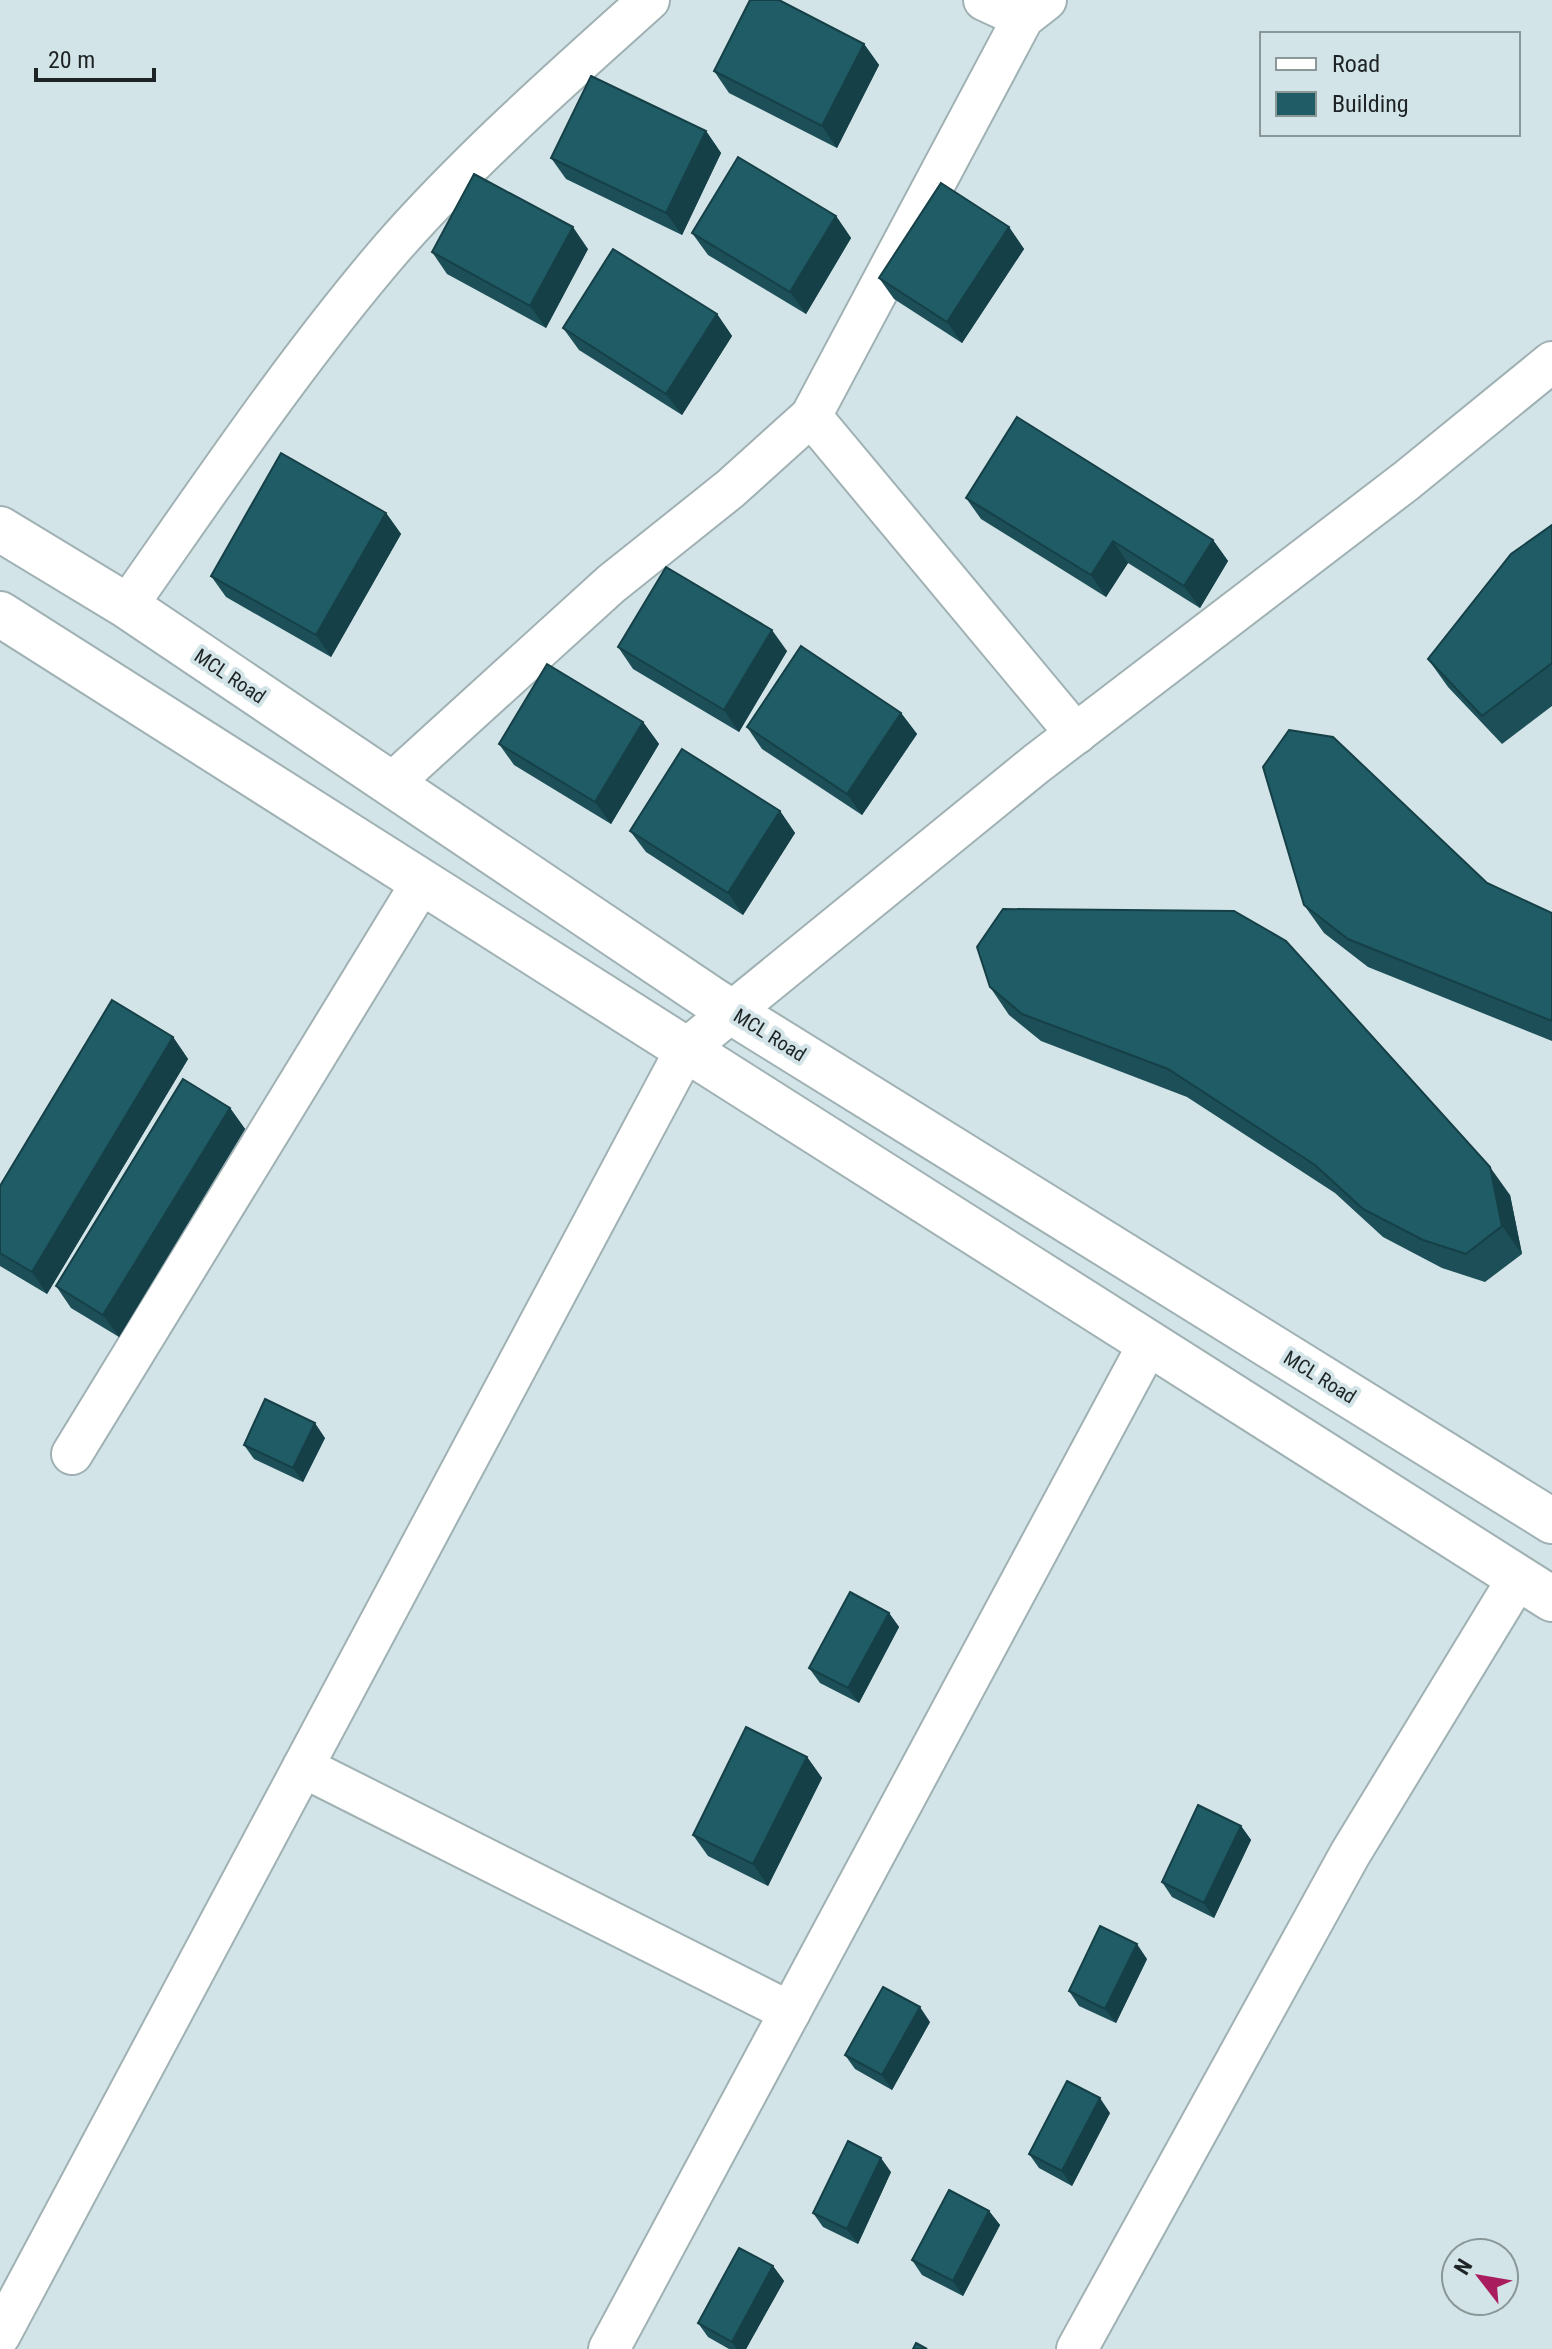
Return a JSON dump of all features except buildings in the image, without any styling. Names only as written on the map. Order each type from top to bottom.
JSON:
[{"type":"street","points":[[127,606],[330,324],[393,247],[505,130],[649,0]]},
{"type":"street","points":[[391,784],[611,584],[730,489],[811,416],[1035,9],[984,0]]},
{"type":"street","points":[[0,2335],[686,1049],[1076,734],[1406,481],[1552,362]]},
{"type":"street","points":[[811,416],[1076,734]]},
{"type":"street","name":"MCL Road","points":[[0,529],[127,606],[732,1011],[1552,1521]]},
{"type":"street","points":[[0,614],[1535,1588],[1350,1854],[1077,2349]]},
{"type":"street","points":[[72,1454],[422,882]]},
{"type":"street","points":[[609,2349],[1149,1343]]},
{"type":"street","points":[[303,1767],[790,2012]]}]
